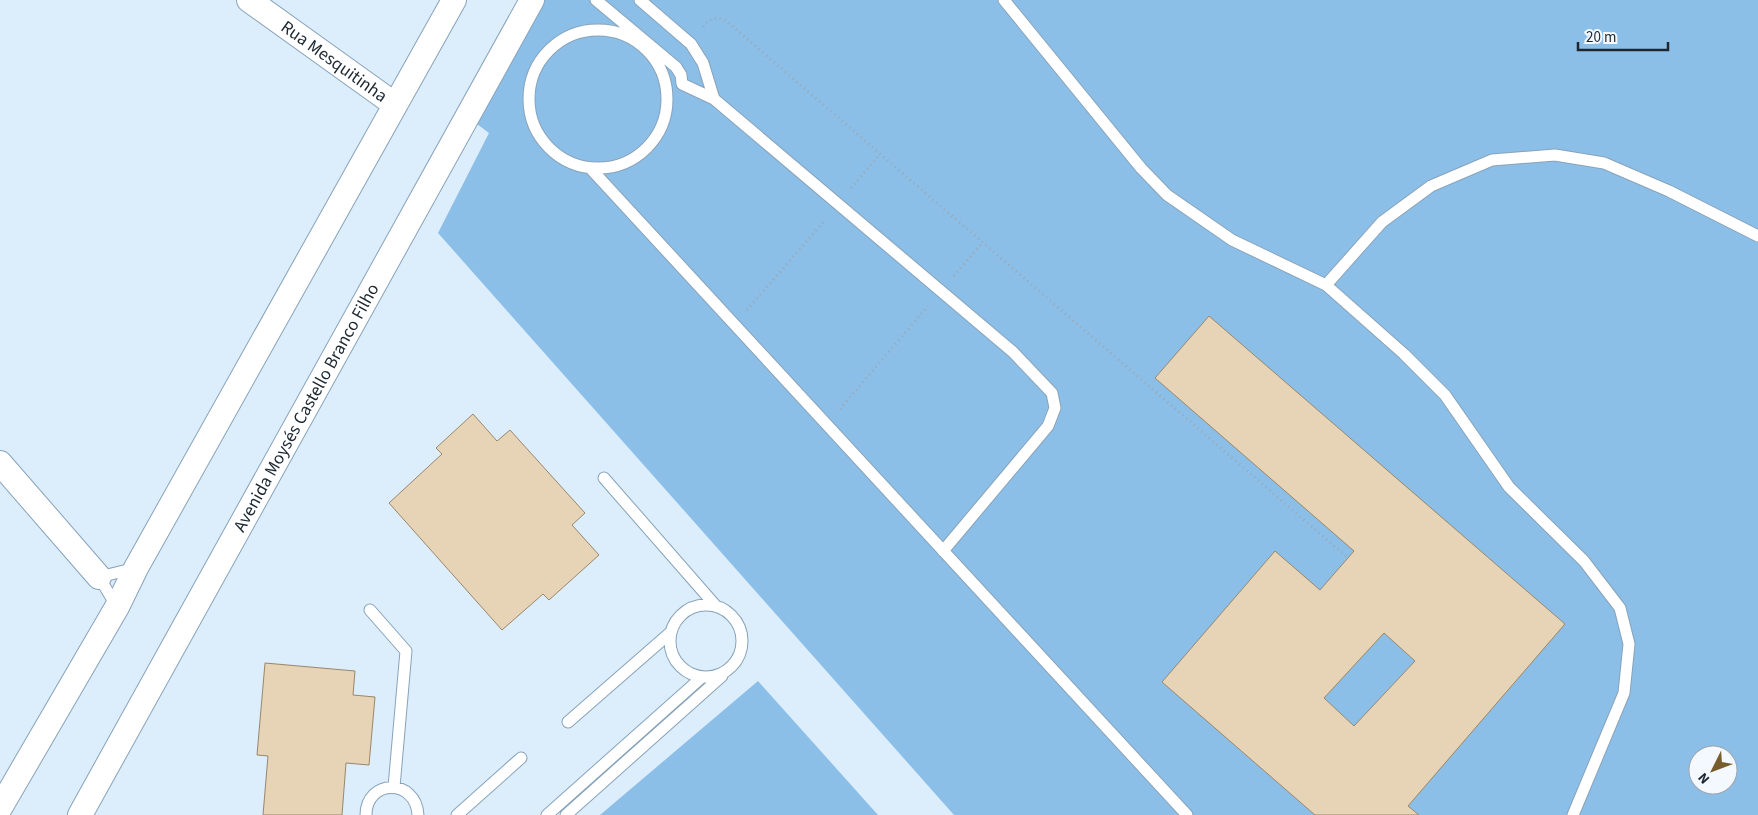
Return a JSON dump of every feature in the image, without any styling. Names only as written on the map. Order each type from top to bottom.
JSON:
[{"type":"street","name":"Rua Mesquitinha","points":[[249,0],[394,104]]},
{"type":"street","points":[[0,808],[117,607],[136,568],[394,104],[454,0]]},
{"type":"street","name":"Avenida Moysés Castello Branco Filho","points":[[80,815],[532,0]]},
{"type":"street","points":[[0,463],[99,577]]},
{"type":"lane","points":[[596,0],[676,67],[681,74],[682,84],[714,99],[839,203],[1013,352],[1052,393],[1055,408],[1048,426],[943,551]]},
{"type":"lane","points":[[640,0],[692,44],[703,63],[714,99]]},
{"type":"lane","points":[[1004,0],[1141,168],[1167,195],[1232,240],[1326,285],[1404,354],[1445,395],[1509,488],[1584,561],[1620,608],[1629,644],[1624,693],[1574,815]]},
{"type":"lane","points":[[591,169],[613,167],[633,159],[650,145],[662,127],[667,106],[666,84],[658,64],[643,46],[622,34],[598,29],[575,33],[554,44],[538,62],[530,84],[529,108],[536,130],[550,150],[570,163],[591,169],[1187,815]]},
{"type":"lane","points":[[1326,285],[1382,222],[1431,186],[1492,160],[1556,155],[1604,163],[1669,191],[1758,236]]},
{"type":"lane","points":[[604,478],[715,606]]},
{"type":"lane","points":[[117,607],[99,577],[136,568]]},
{"type":"lane","points":[[566,815],[734,666],[740,655],[743,643],[742,631],[736,619],[726,611],[715,606],[703,605],[692,608],[682,614],[674,623],[670,633],[673,657],[680,667],[690,674],[701,678],[724,674],[734,666]]},
{"type":"lane","points":[[370,610],[406,652],[394,787]]},
{"type":"lane","points":[[568,722],[670,633]]},
{"type":"lane","points":[[547,815],[701,678]]},
{"type":"lane","points":[[457,815],[521,758]]},
{"type":"lane","points":[[366,815],[367,805],[371,797],[377,791],[394,787],[409,793],[428,815]]},
{"type":"lane","points":[[414,800],[418,815]]},
{"type":"path","points":[[692,44],[708,21],[715,17],[724,19],[1348,558]]},
{"type":"path","points":[[735,324],[880,154]]},
{"type":"path","points":[[826,424],[982,243]]},
{"type":"shaded area","points":[[543,0],[1758,0],[1758,815],[954,815],[438,233],[489,133],[477,124]]},
{"type":"shaded area","points":[[758,681],[878,815],[600,815]]},
{"type":"building","points":[[1209,316],[1565,624],[1408,806],[1419,815],[1315,815],[1162,682],[1275,551],[1320,590],[1354,551],[1155,378]],"holes":[[[1384,633],[1415,661],[1354,726],[1324,698]]]},
{"type":"building","points":[[473,414],[497,441],[510,430],[585,513],[572,525],[599,555],[549,600],[543,594],[502,630],[389,503],[442,454],[436,448]]},
{"type":"building","points":[[265,663],[355,671],[353,695],[375,697],[369,765],[346,763],[342,815],[263,815],[268,756],[257,755]]}]
